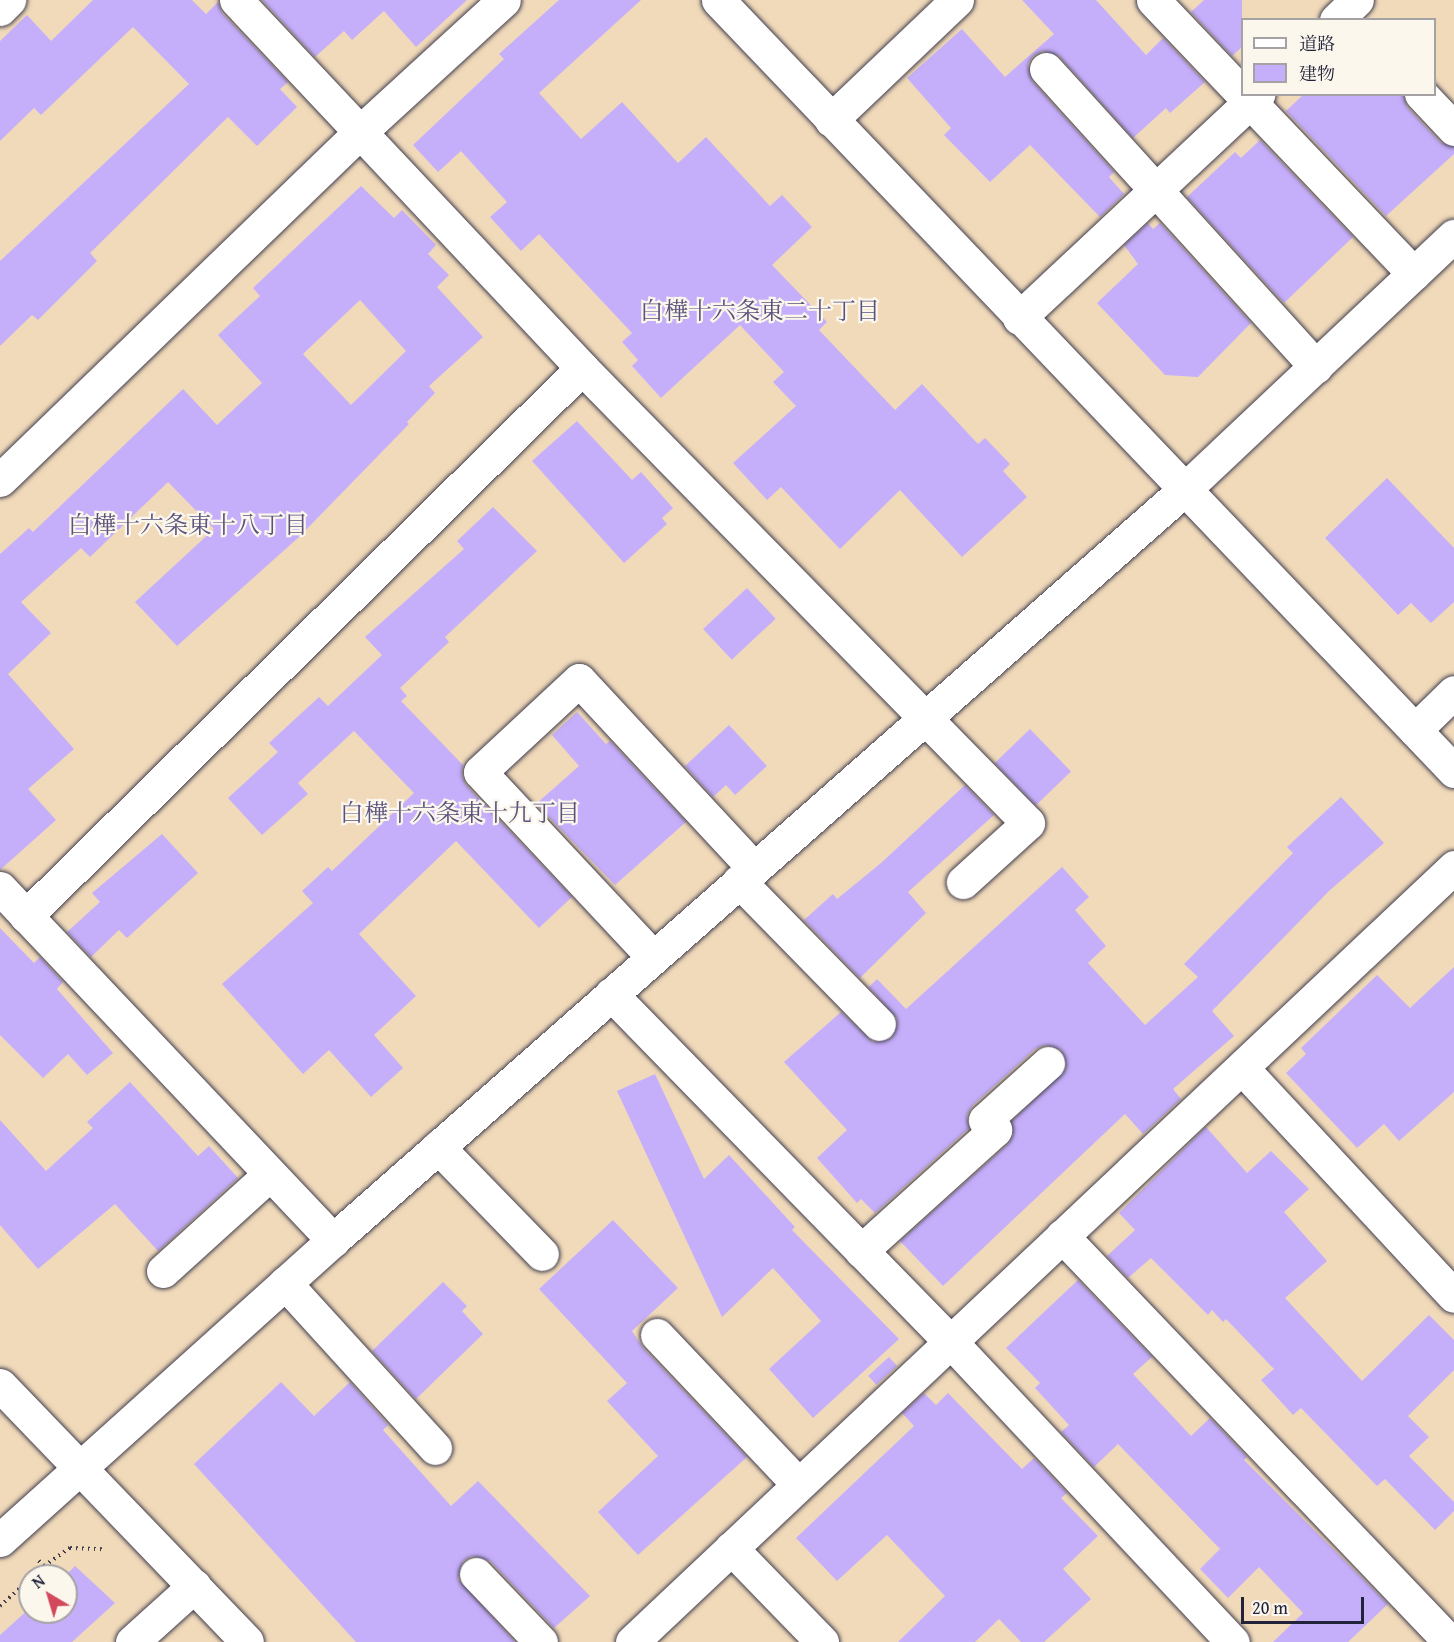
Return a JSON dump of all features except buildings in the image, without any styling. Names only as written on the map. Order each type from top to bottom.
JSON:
[{"type":"street","points":[[0,9],[9,0]]},
{"type":"street","points":[[236,0],[582,368],[926,715],[1028,823],[963,882]]},
{"type":"street","points":[[0,480],[360,132],[504,0]]},
{"type":"street","points":[[718,0],[1183,491],[1454,771]]},
{"type":"street","points":[[831,120],[957,0]]},
{"type":"street","points":[[1153,0],[1241,87]]},
{"type":"street","points":[[1046,69],[1154,192],[1316,367]]},
{"type":"street","points":[[1423,96],[1454,129]]},
{"type":"street","points":[[1019,318],[1253,99],[1414,274]]},
{"type":"street","points":[[0,1540],[77,1466],[926,715],[1183,491],[1454,236]]},
{"type":"street","points":[[26,916],[582,368]]},
{"type":"street","points":[[653,957],[480,772],[579,680],[746,875],[879,1024]]},
{"type":"street","points":[[1415,730],[1454,692]]},
{"type":"street","points":[[632,1642],[797,1483],[1454,867]]},
{"type":"street","points":[[0,888],[333,1240]]},
{"type":"street","points":[[611,994],[950,1341],[1233,1642]]},
{"type":"street","points":[[861,1251],[995,1130],[986,1120],[1048,1063]]},
{"type":"street","points":[[1242,1068],[1454,1296]]},
{"type":"street","points":[[438,1147],[542,1254]]},
{"type":"street","points":[[163,1271],[270,1174]]},
{"type":"street","points":[[1062,1236],[1452,1641]]},
{"type":"street","points":[[285,1283],[435,1448]]},
{"type":"street","points":[[657,1335],[797,1483]]},
{"type":"street","points":[[0,1385],[247,1642]]},
{"type":"street","points":[[731,1548],[822,1642]]},
{"type":"street","points":[[476,1574],[541,1642]]},
{"type":"street","points":[[132,1642],[194,1586]]},
{"type":"path","points":[[47,1564],[70,1548],[101,1548],[110,1555]]},
{"type":"path","points":[[0,1606],[18,1590]]},
{"type":"district","name":"白樺十六条東二十丁目","points":[[760,311]]},
{"type":"district","name":"白樺十六条東十八丁目","points":[[188,525]]},
{"type":"district","name":"白樺十六条東十九丁目","points":[[460,813]]}]
